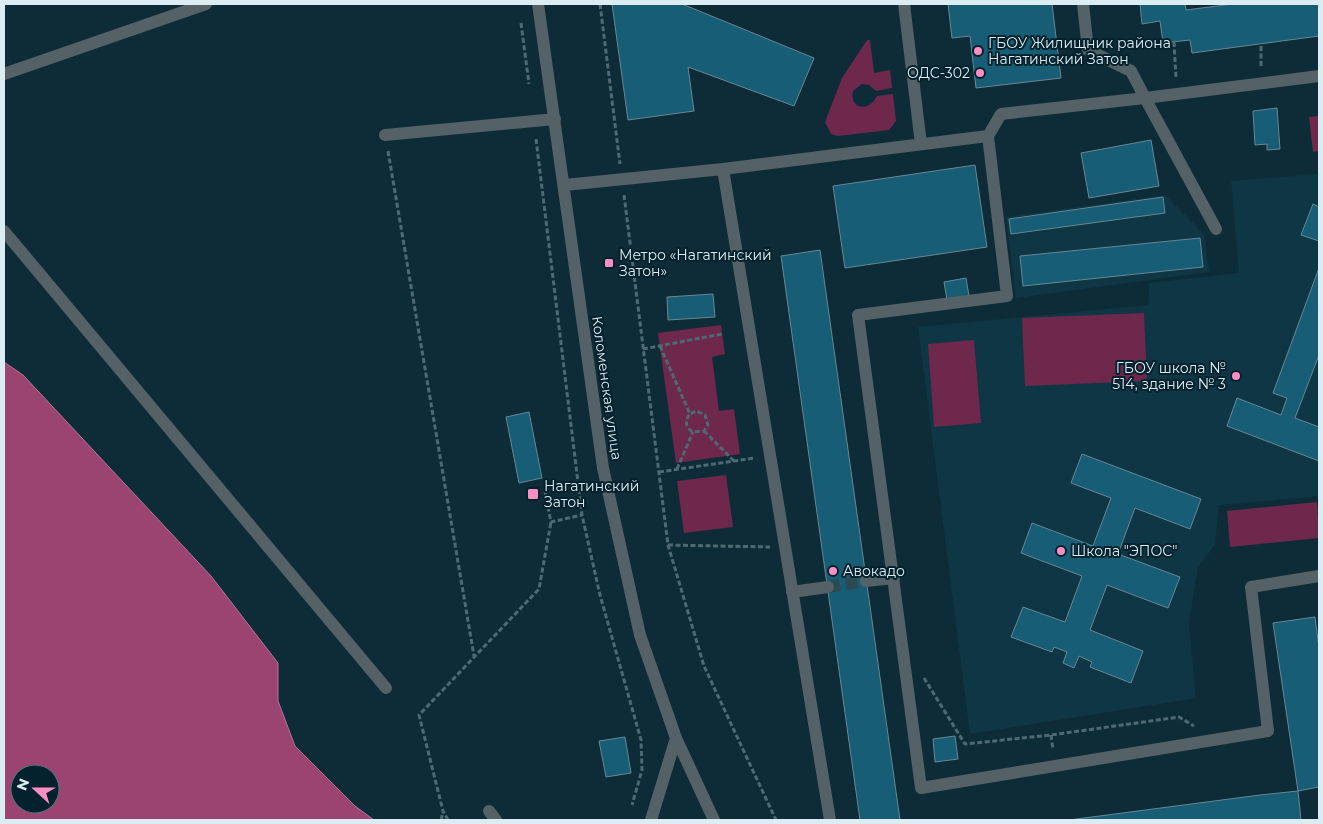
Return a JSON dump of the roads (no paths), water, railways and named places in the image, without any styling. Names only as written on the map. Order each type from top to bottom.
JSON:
[{"type":"street","points":[[4,74],[206,4]]},
{"type":"street","name":"Коломенская улица","points":[[538,4],[565,185],[603,468],[640,635],[676,738],[714,820]]},
{"type":"street","points":[[904,4],[921,144]]},
{"type":"street","points":[[1083,4],[1088,50],[1132,71],[1216,229]]},
{"type":"street","points":[[1319,76],[1002,114],[988,136],[1007,296],[858,315],[921,788],[1268,731],[1251,587],[1319,576]]},
{"type":"street","points":[[385,136],[555,119]]},
{"type":"street","points":[[565,185],[723,170],[988,136]]},
{"type":"street","points":[[723,170],[830,820]]},
{"type":"street","points":[[4,231],[386,688]]},
{"type":"street","points":[[866,581],[894,578]]},
{"type":"street","points":[[792,592],[828,587]]},
{"type":"street","points":[[651,820],[676,738]]},
{"type":"tunnel","points":[[828,587],[866,581]]},
{"type":"place","name":"ГБОУ Жилищник района Нагатинский Затон","points":[[978,51]]},
{"type":"place","name":"ОДС-302","points":[[980,73]]},
{"type":"place","name":"Метро «Нагатинский Затон»","points":[[609,263]]},
{"type":"place","name":"ГБОУ школа № 514, здание № 3","points":[[1236,376]]},
{"type":"place","name":"Нагатинский Затон","points":[[533,494]]},
{"type":"place","name":"Школа \"ЭПОС\"","points":[[1061,551]]},
{"type":"place","name":"Авокадо","points":[[833,571]]}]
